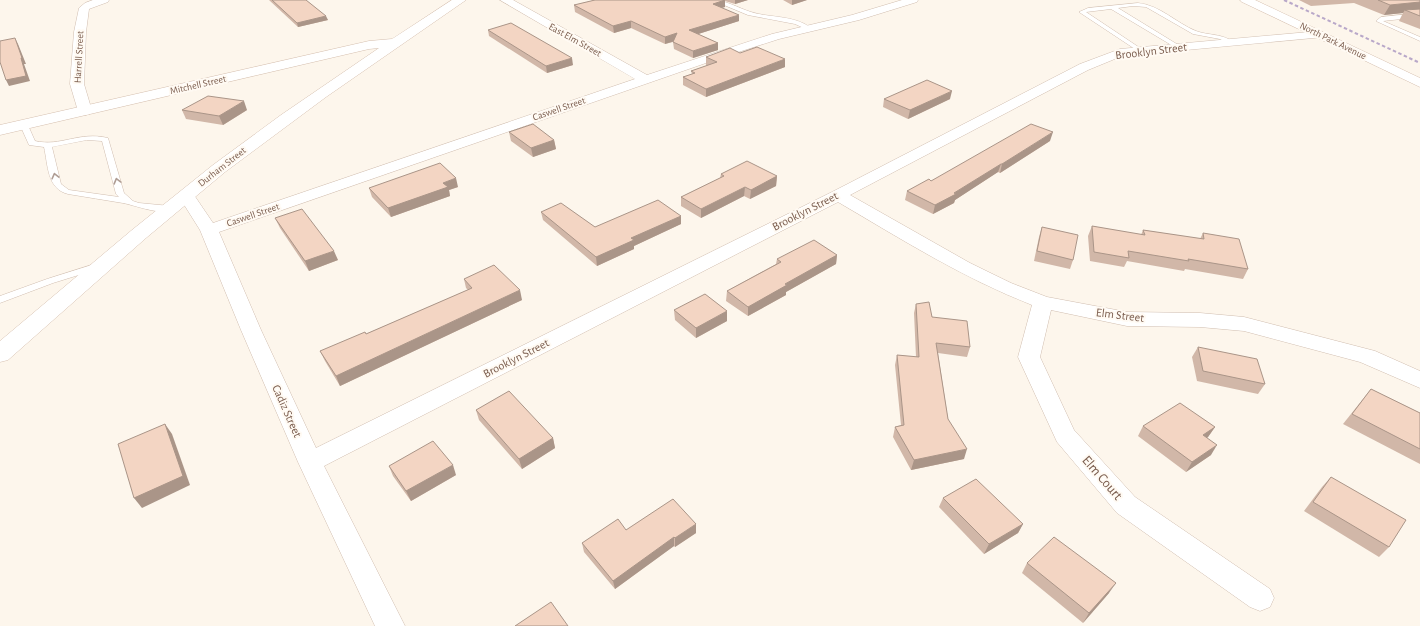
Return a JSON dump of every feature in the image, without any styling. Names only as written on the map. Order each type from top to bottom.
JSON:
[{"type":"street","name":"Harrell Street","points":[[85,111],[76,84],[80,32],[84,8],[104,0]]},
{"type":"street","name":"Durham Street","points":[[0,354],[178,202],[300,108],[460,0]]},
{"type":"street","name":"East Elm Street","points":[[505,0],[646,79]]},
{"type":"street","name":"Caswell Street","points":[[209,230],[646,79],[776,36],[855,18],[913,0]]},
{"type":"street","name":"North Park Avenue","points":[[1246,0],[1420,83]]},
{"type":"street","name":"Brooklyn Street","points":[[310,462],[838,194],[1084,67],[1110,56],[1178,47],[1320,35]]},
{"type":"street","name":"Mitchell Street","points":[[0,130],[369,46],[396,42]]},
{"type":"street","name":"Elm Street","points":[[838,194],[963,267],[1004,287],[1043,302],[1127,319],[1200,320],[1244,324],[1366,356],[1420,380]]},
{"type":"street","name":"Cadiz Street","points":[[178,202],[209,230],[251,330],[310,462],[390,626]]},
{"type":"street","name":"Elm Court","points":[[1043,302],[1029,357],[1065,436],[1126,505],[1260,598]]},
{"type":"lane","points":[[715,0],[750,14],[797,23],[808,28]]},
{"type":"lane","points":[[1141,51],[1082,12],[1140,4],[1148,6],[1195,33],[1222,38],[1231,43]]},
{"type":"lane","points":[[1112,7],[1178,47]]},
{"type":"lane","points":[[1420,14],[1381,19],[1379,21],[1420,39]]},
{"type":"lane","points":[[24,125],[32,143],[48,146],[100,137],[105,140],[120,194],[126,201],[131,204],[178,202]]},
{"type":"lane","points":[[48,146],[58,187],[68,192],[126,201]]},
{"type":"lane","points":[[0,300],[50,281],[105,264]]},
{"type":"building","points":[[272,0],[306,0],[326,16],[297,23]]},
{"type":"building","points":[[595,0],[725,0],[713,4],[739,15],[689,30],[718,43],[693,51],[673,42],[677,33],[665,37],[631,21],[613,26],[574,5]]},
{"type":"building","points":[[1378,0],[1420,0],[1420,2],[1390,5]]},
{"type":"building","points":[[1420,9],[1420,16],[1405,10]]},
{"type":"building","points":[[511,23],[572,58],[546,66],[488,30]]},
{"type":"building","points":[[15,38],[26,76],[6,80],[0,62],[0,41]]},
{"type":"building","points":[[757,47],[785,59],[706,89],[683,77],[695,73],[691,71],[717,62],[706,57],[730,48],[740,53]]},
{"type":"building","points":[[927,80],[952,91],[910,110],[884,99]]},
{"type":"building","points":[[208,96],[244,101],[219,116],[182,110]]},
{"type":"building","points":[[533,124],[554,140],[531,148],[509,132]]},
{"type":"building","points":[[1031,124],[1053,132],[954,193],[956,194],[935,205],[907,191],[929,179],[931,181]]},
{"type":"building","points":[[747,161],[777,176],[751,190],[745,187],[701,209],[681,197],[724,176],[721,174]]},
{"type":"building","points":[[440,163],[456,178],[443,183],[448,187],[388,208],[369,188]]},
{"type":"building","points":[[658,200],[681,216],[631,238],[634,240],[596,257],[541,212],[561,203],[595,227]]},
{"type":"building","points":[[302,209],[334,251],[305,261],[275,218]]},
{"type":"building","points":[[1092,226],[1145,235],[1143,230],[1204,239],[1203,233],[1239,239],[1248,269],[1128,251],[1129,258],[1094,252]]},
{"type":"building","points":[[1042,227],[1078,235],[1073,260],[1037,251]]},
{"type":"building","points":[[814,240],[837,255],[748,307],[727,291],[781,262],[777,259]]},
{"type":"building","points":[[494,265],[520,290],[336,376],[320,351],[365,332],[366,334],[472,288],[464,279]]},
{"type":"building","points":[[705,294],[727,311],[696,328],[674,310]]},
{"type":"building","points":[[929,302],[932,317],[967,321],[970,347],[936,343],[948,419],[967,449],[914,460],[895,427],[904,425],[897,355],[919,357],[916,304]]},
{"type":"building","points":[[1198,347],[1257,359],[1265,384],[1203,371]]},
{"type":"building","points":[[1371,389],[1420,413],[1420,449],[1352,414]]},
{"type":"building","points":[[509,391],[553,438],[519,459],[476,410]]},
{"type":"building","points":[[1180,403],[1215,427],[1203,435],[1217,445],[1192,462],[1143,426]]},
{"type":"building","points":[[165,424],[183,476],[134,498],[118,444]]},
{"type":"building","points":[[433,441],[453,465],[406,491],[389,466]]},
{"type":"building","points":[[1331,477],[1406,520],[1389,547],[1313,502]]},
{"type":"building","points":[[976,479],[1023,524],[989,544],[943,498]]},
{"type":"building","points":[[673,499],[696,524],[675,538],[674,537],[613,581],[582,543],[618,519],[626,530]]},
{"type":"building","points":[[1054,537],[1116,583],[1089,613],[1027,563]]},
{"type":"building","points":[[551,602],[568,626],[515,626]]},
{"type":"railway","points":[[1284,0],[1420,63]]}]
